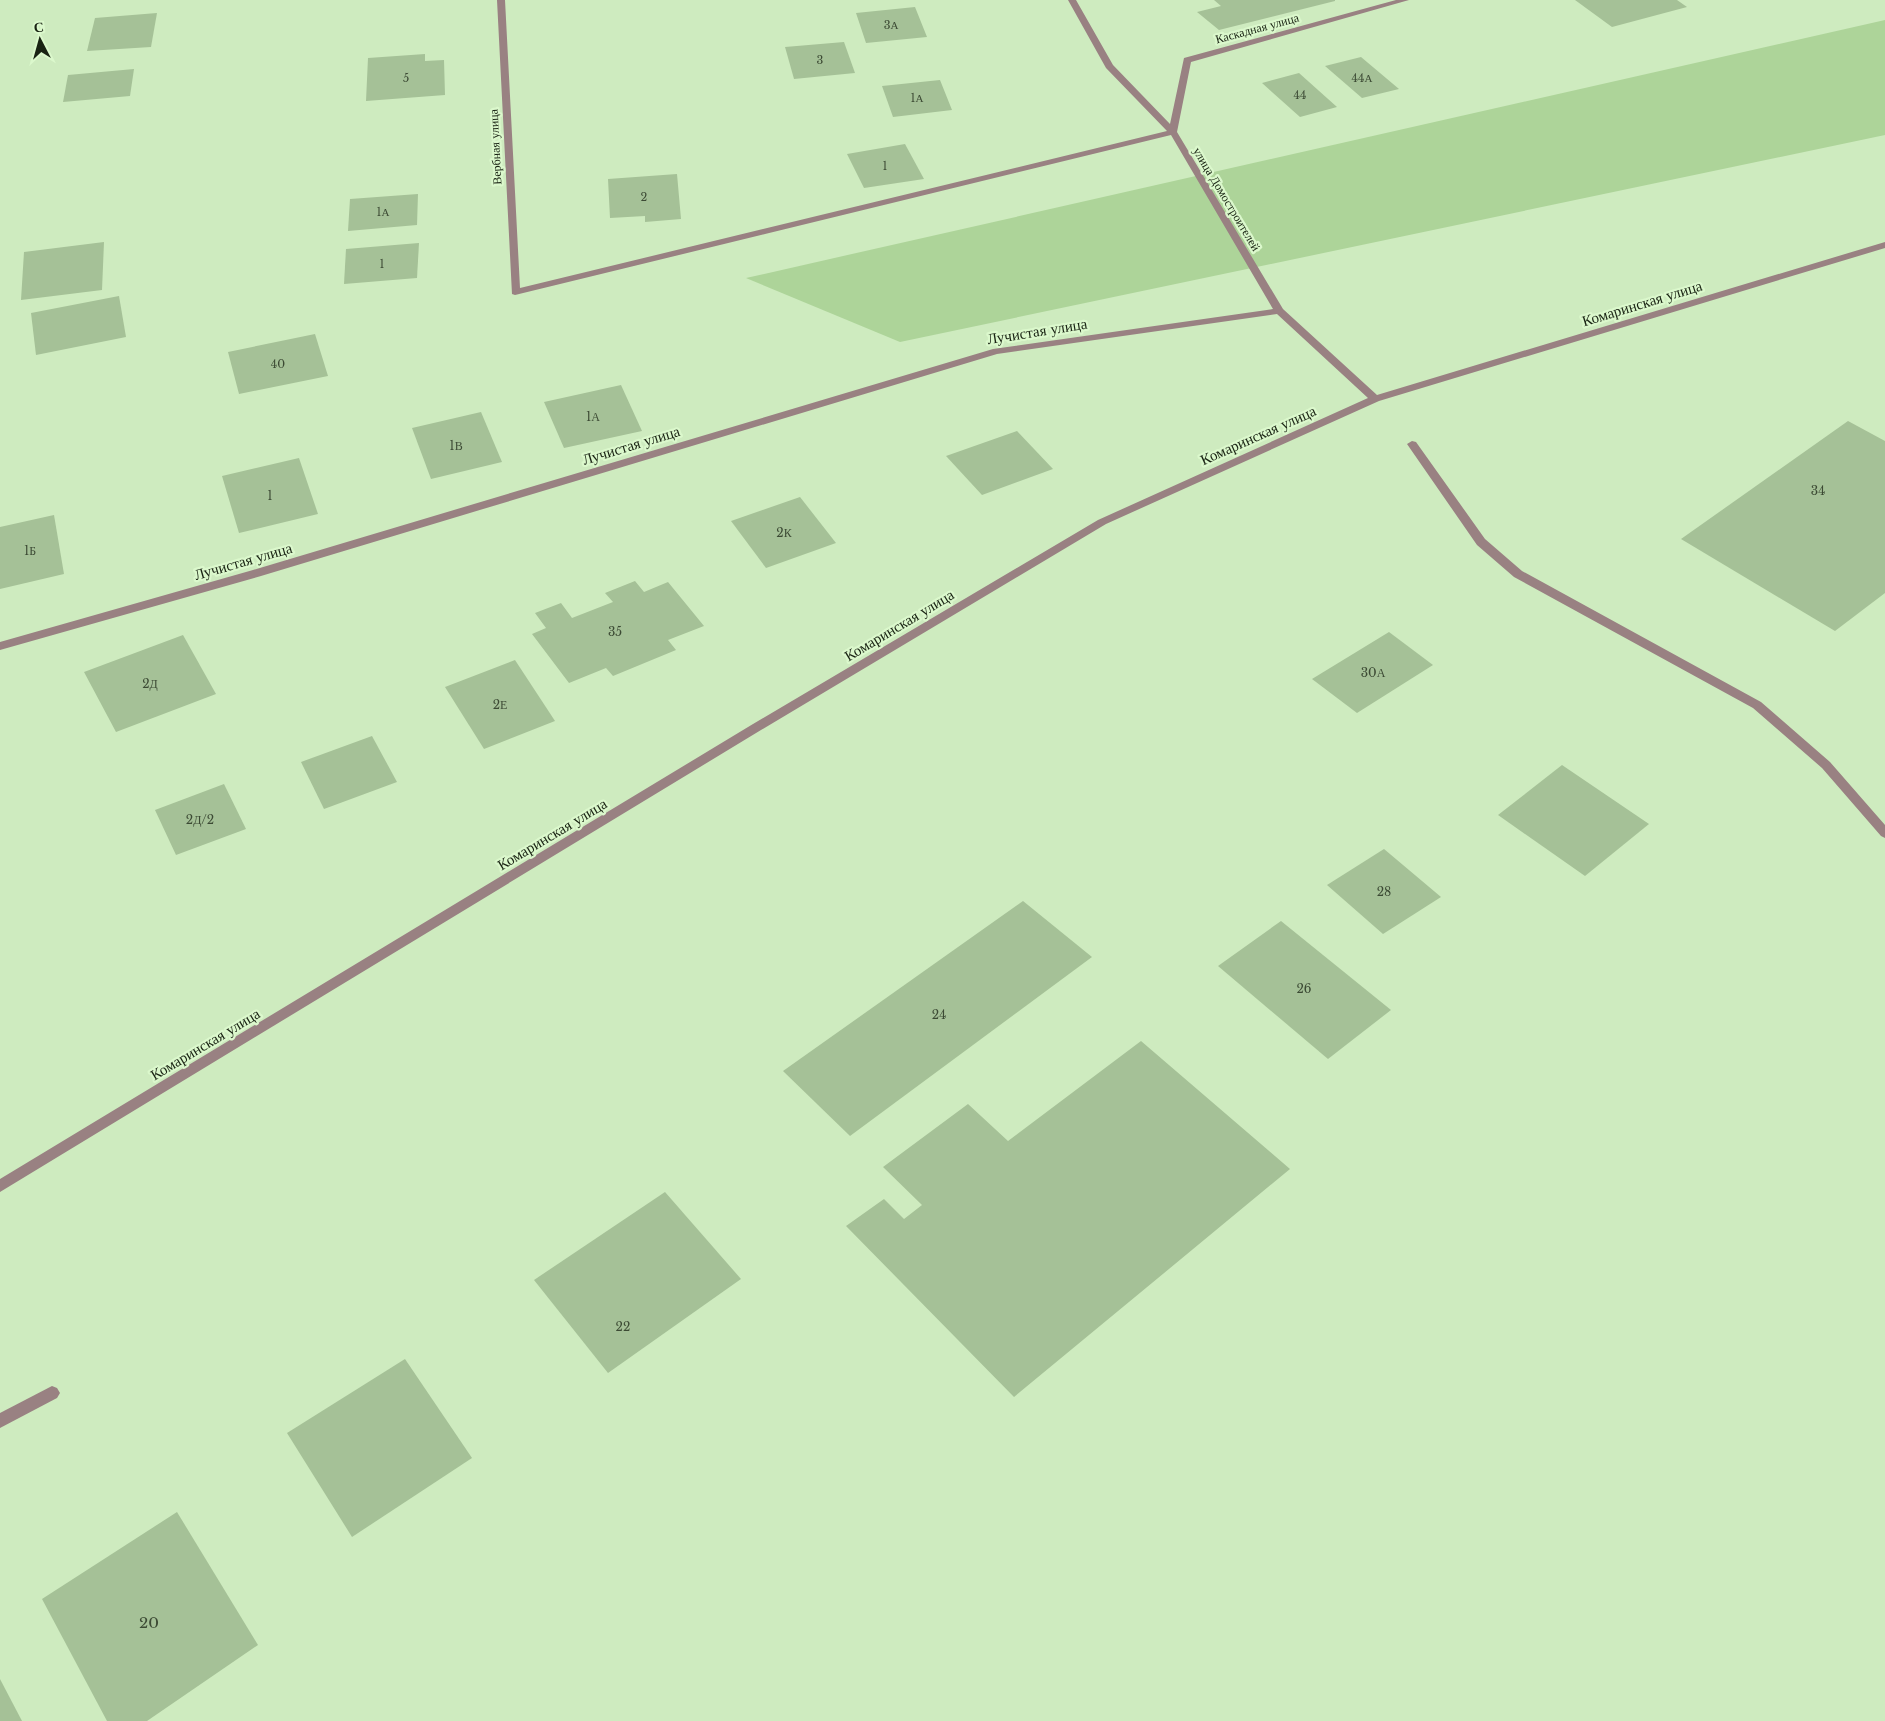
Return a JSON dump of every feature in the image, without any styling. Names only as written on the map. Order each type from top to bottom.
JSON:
[{"type":"street","name":"Вербная улица","points":[[501,0],[515,292],[1173,132]]},
{"type":"street","name":"улица Домостроителей","points":[[1072,0],[1109,66],[1173,132],[1279,311],[1375,400]]},
{"type":"street","name":"Каскадная улица","points":[[1173,132],[1187,60],[1405,0]]},
{"type":"street","name":"Комаринская улица","points":[[0,1186],[757,728],[1102,522],[1375,400],[1885,245]]},
{"type":"street","name":"Лучистая улица","points":[[0,646],[257,573],[996,351],[1279,311]]},
{"type":"street","points":[[1412,444],[1481,542],[1518,574],[1757,705],[1826,765],[1885,833]]},
{"type":"street","points":[[0,1421],[52,1393]]},
{"type":"green space","points":[[1885,20],[1885,135],[900,342],[746,278]]},
{"type":"building","points":[[1214,0],[1335,1],[1219,30],[1197,12],[1221,6]]},
{"type":"building","points":[[1575,0],[1677,0],[1687,7],[1612,27]]},
{"type":"building","points":[[915,7],[927,37],[866,43],[856,13]]},
{"type":"building","points":[[157,13],[151,47],[87,51],[95,18]]},
{"type":"building","points":[[844,42],[855,73],[794,79],[785,47]]},
{"type":"building","points":[[425,54],[425,61],[444,60],[445,95],[366,101],[368,58]]},
{"type":"building","points":[[1361,57],[1399,89],[1362,98],[1325,66]]},
{"type":"building","points":[[134,69],[130,96],[63,102],[68,75]]},
{"type":"building","points":[[1299,73],[1337,107],[1300,117],[1262,83]]},
{"type":"building","points":[[940,80],[952,110],[893,117],[882,86]]},
{"type":"building","points":[[905,144],[924,179],[864,188],[847,154]]},
{"type":"building","points":[[677,174],[681,219],[645,222],[645,216],[610,218],[608,179]]},
{"type":"building","points":[[418,194],[417,225],[348,231],[350,199]]},
{"type":"building","points":[[104,242],[102,290],[21,300],[24,252]]},
{"type":"building","points":[[419,243],[417,278],[344,284],[346,249]]},
{"type":"building","points":[[119,296],[126,337],[36,355],[31,313]]},
{"type":"building","points":[[315,334],[328,376],[239,394],[228,352]]},
{"type":"building","points":[[621,385],[642,431],[564,448],[544,402]]},
{"type":"building","points":[[481,412],[502,462],[431,479],[412,428]]},
{"type":"building","points":[[1848,421],[1885,441],[1885,593],[1835,631],[1681,539]]},
{"type":"building","points":[[1017,431],[1053,469],[982,495],[946,456]]},
{"type":"building","points":[[299,458],[318,514],[239,533],[222,476]]},
{"type":"building","points":[[800,497],[836,543],[766,568],[731,521]]},
{"type":"building","points":[[54,515],[64,574],[0,589],[0,527]]},
{"type":"building","points":[[635,581],[644,592],[668,582],[704,626],[668,640],[676,650],[613,676],[606,668],[569,683],[532,634],[546,628],[535,613],[561,603],[572,618],[613,602],[605,593]]},
{"type":"building","points":[[1389,632],[1433,665],[1357,713],[1312,679]]},
{"type":"building","points":[[183,635],[216,694],[116,732],[84,672]]},
{"type":"building","points":[[515,660],[555,721],[484,749],[445,687]]},
{"type":"building","points":[[372,736],[397,782],[324,809],[301,762]]},
{"type":"building","points":[[1562,765],[1649,824],[1585,876],[1498,815]]},
{"type":"building","points":[[224,784],[246,829],[176,855],[155,810]]},
{"type":"building","points":[[1384,849],[1441,897],[1383,934],[1327,885]]},
{"type":"building","points":[[1023,901],[1092,957],[850,1136],[783,1071]]},
{"type":"building","points":[[1281,921],[1391,1010],[1328,1059],[1218,966]]},
{"type":"building","points":[[1141,1041],[1290,1169],[1014,1397],[846,1226],[884,1199],[904,1219],[922,1205],[883,1167],[968,1104],[1008,1141]]},
{"type":"building","points":[[665,1192],[741,1279],[608,1373],[534,1280]]},
{"type":"building","points":[[405,1359],[472,1458],[352,1537],[287,1433]]},
{"type":"building","points":[[177,1512],[258,1645],[147,1721],[107,1721],[42,1599]]},
{"type":"building","points":[[0,1679],[22,1721],[0,1721]]}]
